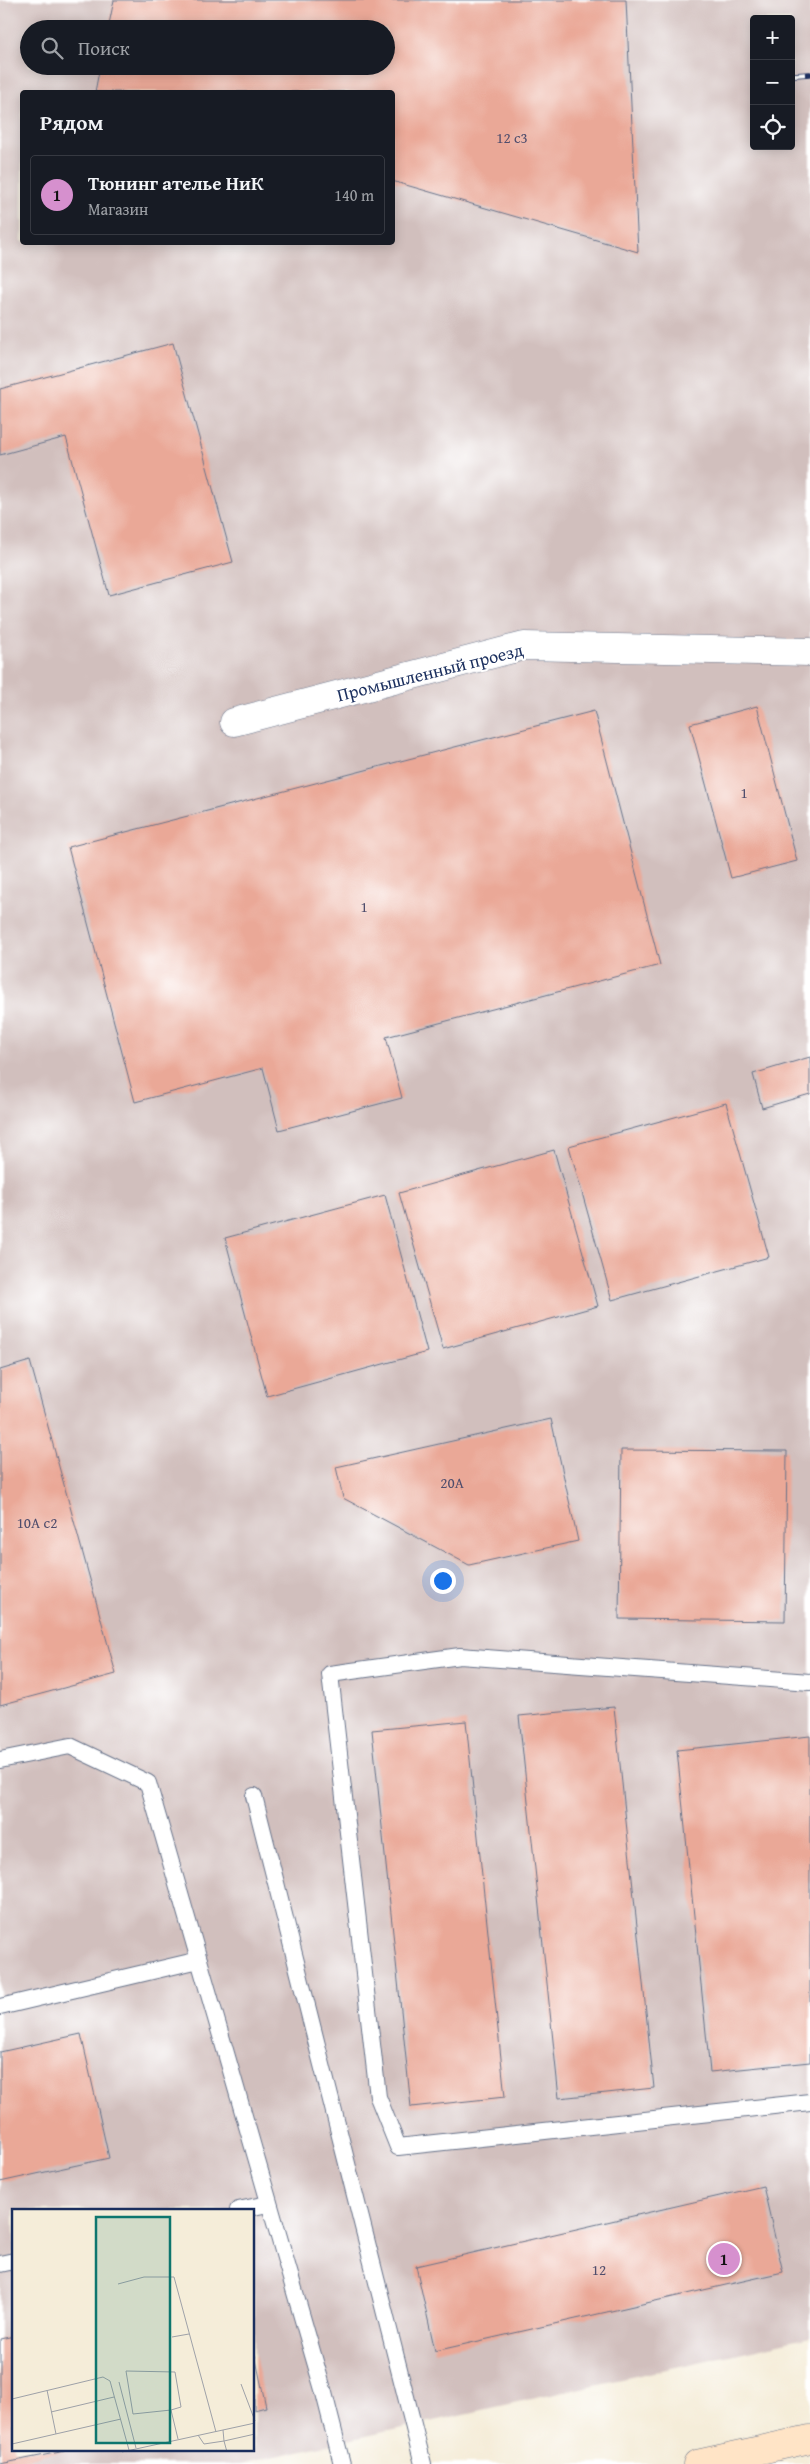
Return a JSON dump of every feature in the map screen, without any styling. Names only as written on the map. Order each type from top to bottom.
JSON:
[{"type":"main road","points":[[697,2464],[810,2439]]},
{"type":"street","name":"Промышленный проезд","points":[[234,722],[524,646],[810,652]]},
{"type":"lane","points":[[810,1682],[460,1656],[330,1674],[378,2097],[398,2147],[810,2102]]},
{"type":"lane","points":[[0,1760],[70,1746],[148,1783],[324,2393],[342,2464]]},
{"type":"lane","points":[[254,1796],[423,2464]]},
{"type":"lane","points":[[0,2007],[199,1960]]},
{"type":"lane","points":[[243,2209],[268,2204]]},
{"type":"shaded area","points":[[0,0],[810,0],[810,2337],[241,2464],[0,2464]]},
{"type":"building","points":[[114,0],[626,0],[638,252],[395,182],[395,90],[95,90],[98,75],[395,75],[395,20],[110,20]]},
{"type":"building","points":[[173,343],[233,562],[109,595],[66,437],[0,455],[0,389]]},
{"type":"building","points":[[757,706],[797,861],[731,878],[690,724]]},
{"type":"building","points":[[594,711],[660,965],[386,1037],[402,1098],[279,1130],[263,1068],[135,1102],[68,847]]},
{"type":"building","points":[[810,1057],[810,1094],[762,1108],[753,1074]]},
{"type":"building","points":[[726,1103],[769,1257],[612,1300],[569,1146]]},
{"type":"building","points":[[554,1150],[598,1306],[443,1349],[399,1193]]},
{"type":"building","points":[[385,1195],[427,1352],[267,1396],[225,1238]]},
{"type":"building","points":[[30,1361],[116,1674],[0,1705],[0,1370]]},
{"type":"building","points":[[551,1419],[578,1541],[469,1565],[343,1498],[336,1467]]},
{"type":"building","points":[[621,1450],[787,1451],[785,1621],[619,1619]]},
{"type":"building","points":[[614,1707],[654,2088],[559,2098],[519,1716]]},
{"type":"building","points":[[466,1721],[505,2097],[411,2107],[372,1730]]},
{"type":"building","points":[[810,1736],[810,2062],[710,2072],[677,1750]]},
{"type":"building","points":[[81,2034],[109,2158],[0,2182],[0,2052]]},
{"type":"building","points":[[763,2186],[783,2272],[435,2351],[416,2266]]},
{"type":"building","points":[[12,2336],[12,2452],[60,2452],[0,2464],[0,2339]]},
{"type":"building","points":[[255,2355],[266,2407],[255,2410]]},
{"type":"railway","points":[[795,75],[810,74]]},
{"type":"place","name":"Тюнинг ателье НиК","points":[[724,2259]]}]
